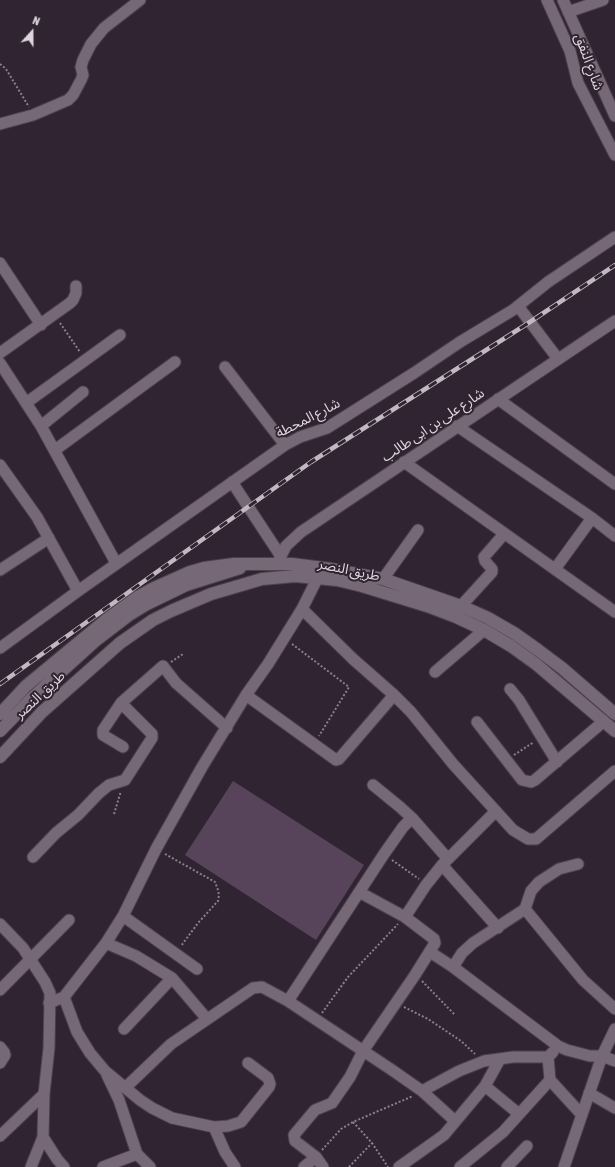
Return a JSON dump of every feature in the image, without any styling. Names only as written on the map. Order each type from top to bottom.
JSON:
[{"type":"street","points":[[0,124],[33,115],[58,106],[68,100],[73,95],[81,80],[83,75],[81,68],[83,60],[91,44],[104,28],[140,0]]},
{"type":"street","name":"شارع النفق","points":[[547,0],[570,51],[578,83],[615,155]]},
{"type":"street","name":"شارع النفق","points":[[562,0],[615,116]]},
{"type":"street","points":[[568,12],[603,0]]},
{"type":"street","name":"شارع المحطة","points":[[0,648],[116,563],[285,445],[296,439],[318,432],[335,423],[518,306],[548,282],[615,237]]},
{"type":"street","points":[[0,263],[41,325]]},
{"type":"street","points":[[0,353],[55,315],[73,300],[76,293],[76,286]]},
{"type":"street","points":[[518,306],[558,359]]},
{"type":"street","name":"شارع على بن ابى طالب","points":[[279,559],[286,546],[301,532],[615,321]]},
{"type":"street","points":[[26,403],[120,335]]},
{"type":"street","points":[[55,450],[175,362]]},
{"type":"street","points":[[0,363],[55,450],[116,563]]},
{"type":"street","points":[[224,367],[285,445]]},
{"type":"street","points":[[41,426],[83,392]]},
{"type":"street","points":[[498,399],[615,484]]},
{"type":"street","points":[[457,426],[592,518],[615,536]]},
{"type":"street","points":[[404,462],[615,612]]},
{"type":"street","points":[[2,472],[37,517],[78,591]]},
{"type":"street","points":[[232,482],[279,559]]},
{"type":"street","points":[[555,570],[592,518]]},
{"type":"street","points":[[383,579],[418,530]]},
{"type":"street","points":[[462,606],[491,574],[492,568],[484,561],[484,557],[504,534]]},
{"type":"street","points":[[0,570],[49,538]]},
{"type":"street","name":"طريق النصر","points":[[0,714],[26,686],[106,619],[136,598],[152,589],[190,572],[204,568],[234,564],[255,564],[279,559],[292,564],[325,568],[383,579],[462,606],[488,618],[514,633],[562,668],[615,714]]},
{"type":"street","points":[[0,746],[39,705],[118,635],[135,623],[171,602],[208,583],[255,564]]},
{"type":"street","points":[[0,731],[32,698],[111,628],[147,604],[186,585],[208,583],[258,573],[285,572],[318,577],[302,609],[268,664],[246,695],[202,767],[106,943],[64,997],[49,1003]]},
{"type":"street","name":"طريق النصر","points":[[0,757],[42,712],[120,643],[153,620],[170,611],[211,594],[262,579],[295,576],[318,577],[362,586],[420,604],[456,617],[484,630],[511,646],[536,664],[615,731]]},
{"type":"street","points":[[302,609],[353,660],[394,695],[411,712],[453,764],[513,830],[528,839],[536,838],[615,771]]},
{"type":"street","points":[[435,672],[484,630]]},
{"type":"street","points":[[124,747],[103,735],[103,730],[120,704],[163,666],[176,683],[227,728]]},
{"type":"street","points":[[510,689],[519,700],[557,762]]},
{"type":"street","points":[[246,695],[338,760],[394,695]]},
{"type":"street","points":[[33,857],[56,833],[78,815],[99,793],[109,785],[125,780],[152,738],[152,734],[120,704]]},
{"type":"street","points":[[477,722],[522,780],[531,782],[536,780],[604,721]]},
{"type":"street","points":[[373,785],[412,818],[498,928]]},
{"type":"street","points":[[405,917],[426,885],[445,862],[496,811]]},
{"type":"street","points":[[288,1001],[384,854],[403,827],[412,818]]},
{"type":"street","points":[[453,967],[462,953],[470,946],[525,909],[531,892],[539,882],[559,869],[578,864]]},
{"type":"street","points":[[323,1167],[316,1157],[295,1141],[294,1135],[315,1110],[332,1103],[350,1077],[363,1051],[435,945],[435,940],[405,917],[359,892]]},
{"type":"street","points":[[525,909],[583,980],[615,1009]]},
{"type":"street","points":[[122,916],[198,969]]},
{"type":"street","points":[[0,990],[69,920]]},
{"type":"street","points":[[0,924],[23,948],[50,993],[49,1048],[44,1094],[43,1137],[31,1167]]},
{"type":"street","points":[[106,943],[136,956],[172,978],[207,1019]]},
{"type":"street","points":[[430,952],[453,967],[558,1046],[567,1050],[590,1056],[602,1056],[615,1061]]},
{"type":"street","points":[[124,1029],[172,978]]},
{"type":"street","points":[[125,1088],[171,1044],[252,988],[262,987],[318,1020],[422,1091],[456,1121]]},
{"type":"street","points":[[64,997],[77,1032],[105,1071],[152,1108],[172,1118],[214,1127],[228,1126],[241,1122],[269,1087],[268,1078],[248,1063]]},
{"type":"street","points":[[564,1167],[602,1056],[615,1029]]},
{"type":"street","points":[[558,1046],[548,1057],[550,1080],[582,1115]]},
{"type":"street","points":[[0,1047],[5,1055],[0,1063]]},
{"type":"street","points":[[422,1091],[459,1071],[484,1061],[513,1057],[548,1057]]},
{"type":"street","points":[[399,1167],[444,1135],[485,1086],[500,1059]]},
{"type":"street","points":[[105,1071],[119,1100],[137,1154],[150,1167]]},
{"type":"street","points":[[460,1167],[503,1132],[550,1080]]},
{"type":"street","points":[[485,1086],[519,1114]]},
{"type":"street","points":[[589,1093],[615,1108]]},
{"type":"street","points":[[0,1136],[44,1094]]},
{"type":"street","points":[[214,1127],[225,1152],[235,1167]]},
{"type":"street","points":[[43,1137],[64,1167]]},
{"type":"street","points":[[507,1167],[527,1146]]},
{"type":"street","points":[[103,1167],[137,1154]]},
{"type":"street","points":[[304,1167],[316,1157]]},
{"type":"path","points":[[0,64],[6,69],[33,115]]},
{"type":"path","points":[[55,315],[85,360]]},
{"type":"path","points":[[283,638],[349,687],[314,744]]},
{"type":"path","points":[[163,666],[183,654]]},
{"type":"path","points":[[506,760],[541,738]]},
{"type":"path","points":[[114,814],[125,780]]},
{"type":"path","points":[[156,849],[214,882],[219,895],[218,901],[198,923],[175,954]]},
{"type":"path","points":[[384,854],[408,871]]},
{"type":"path","points":[[318,1020],[348,977],[405,917]]},
{"type":"path","points":[[415,975],[454,1014]]},
{"type":"path","points":[[396,1003],[428,1019],[461,1041],[484,1061]]},
{"type":"path","points":[[316,1157],[341,1129],[353,1122],[422,1091]]},
{"type":"path","points":[[353,1122],[372,1143],[388,1167]]},
{"type":"path","points":[[349,1167],[372,1143]]},
{"type":"shaded area","points":[[233,781],[364,865],[316,940],[185,855]]},
{"type":"railway","points":[[0,684],[311,462],[530,322],[615,265]]}]
